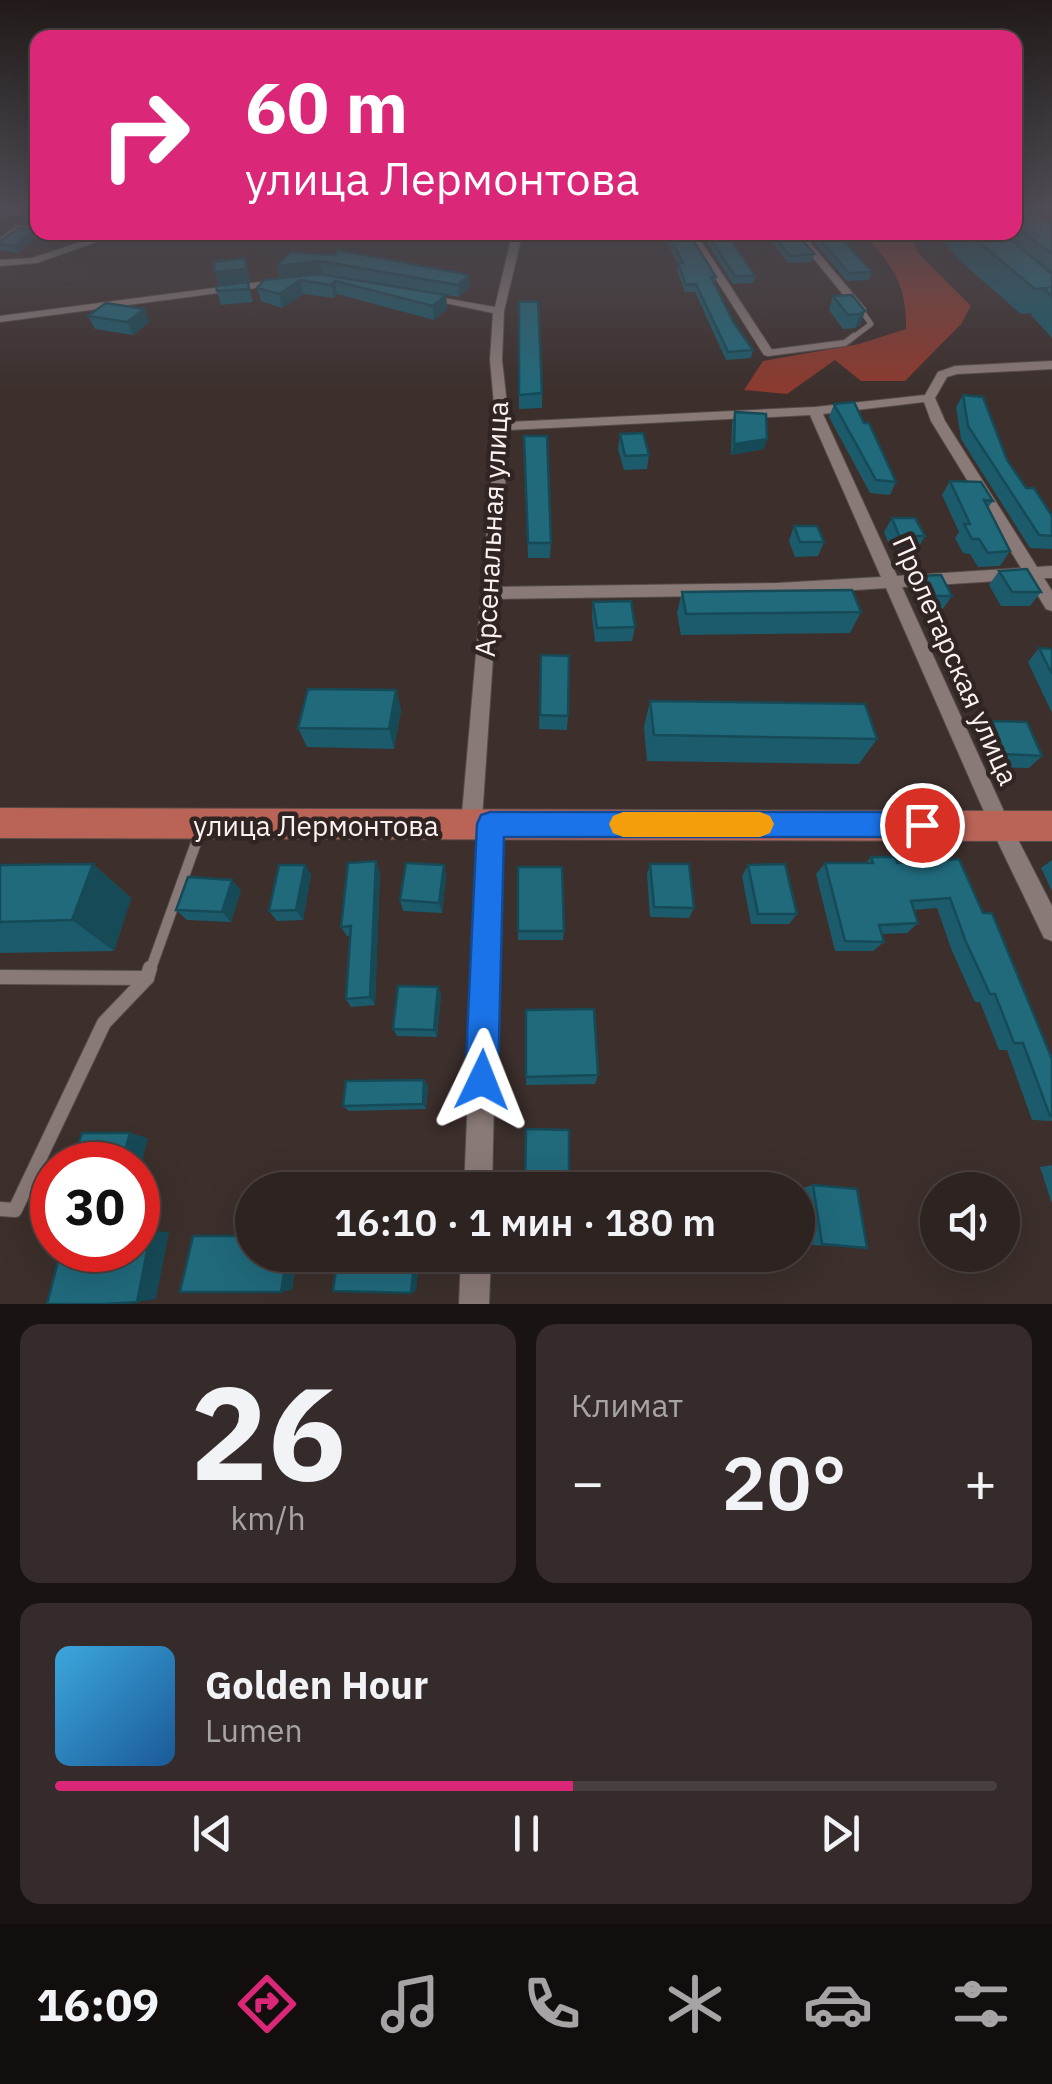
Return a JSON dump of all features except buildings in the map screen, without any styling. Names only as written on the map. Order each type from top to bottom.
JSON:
[{"type":"main road","name":"улица Лермонтова","points":[[0,823],[1052,826]]},
{"type":"street","name":"Арсенальная улица","points":[[478,1172],[481,825],[490,593],[503,426],[496,360],[499,311],[509,271]]},
{"type":"street","points":[[715,271],[768,353]]},
{"type":"street","points":[[828,271],[862,311]]},
{"type":"street","points":[[0,319],[296,282]]},
{"type":"street","points":[[420,297],[499,311]]},
{"type":"street","points":[[929,398],[942,376],[956,370],[1052,365]]},
{"type":"street","points":[[503,426],[814,410],[929,398]]},
{"type":"street","points":[[929,398],[938,421],[1052,605]]},
{"type":"street","name":"Пролетарская улица","points":[[814,410],[1000,825],[1052,930]]},
{"type":"street","points":[[490,593],[778,590],[1052,572]]},
{"type":"street","points":[[474,1304],[475,1272]]},
{"type":"lane","points":[[768,353],[845,343],[870,324],[862,311]]},
{"type":"lane","points":[[0,1210],[15,1210],[104,1023],[147,978],[202,826]]},
{"type":"lane","points":[[0,978],[147,978]]},
{"type":"shaded area","points":[[893,271],[936,271],[971,306],[961,324],[905,381],[861,381],[835,360],[787,394],[744,390],[763,361],[859,344],[906,329],[904,300]]},
{"type":"slow traffic","points":[[623,824],[760,824]]},
{"type":"route","points":[[482,1080],[490,824],[922,825]]}]
